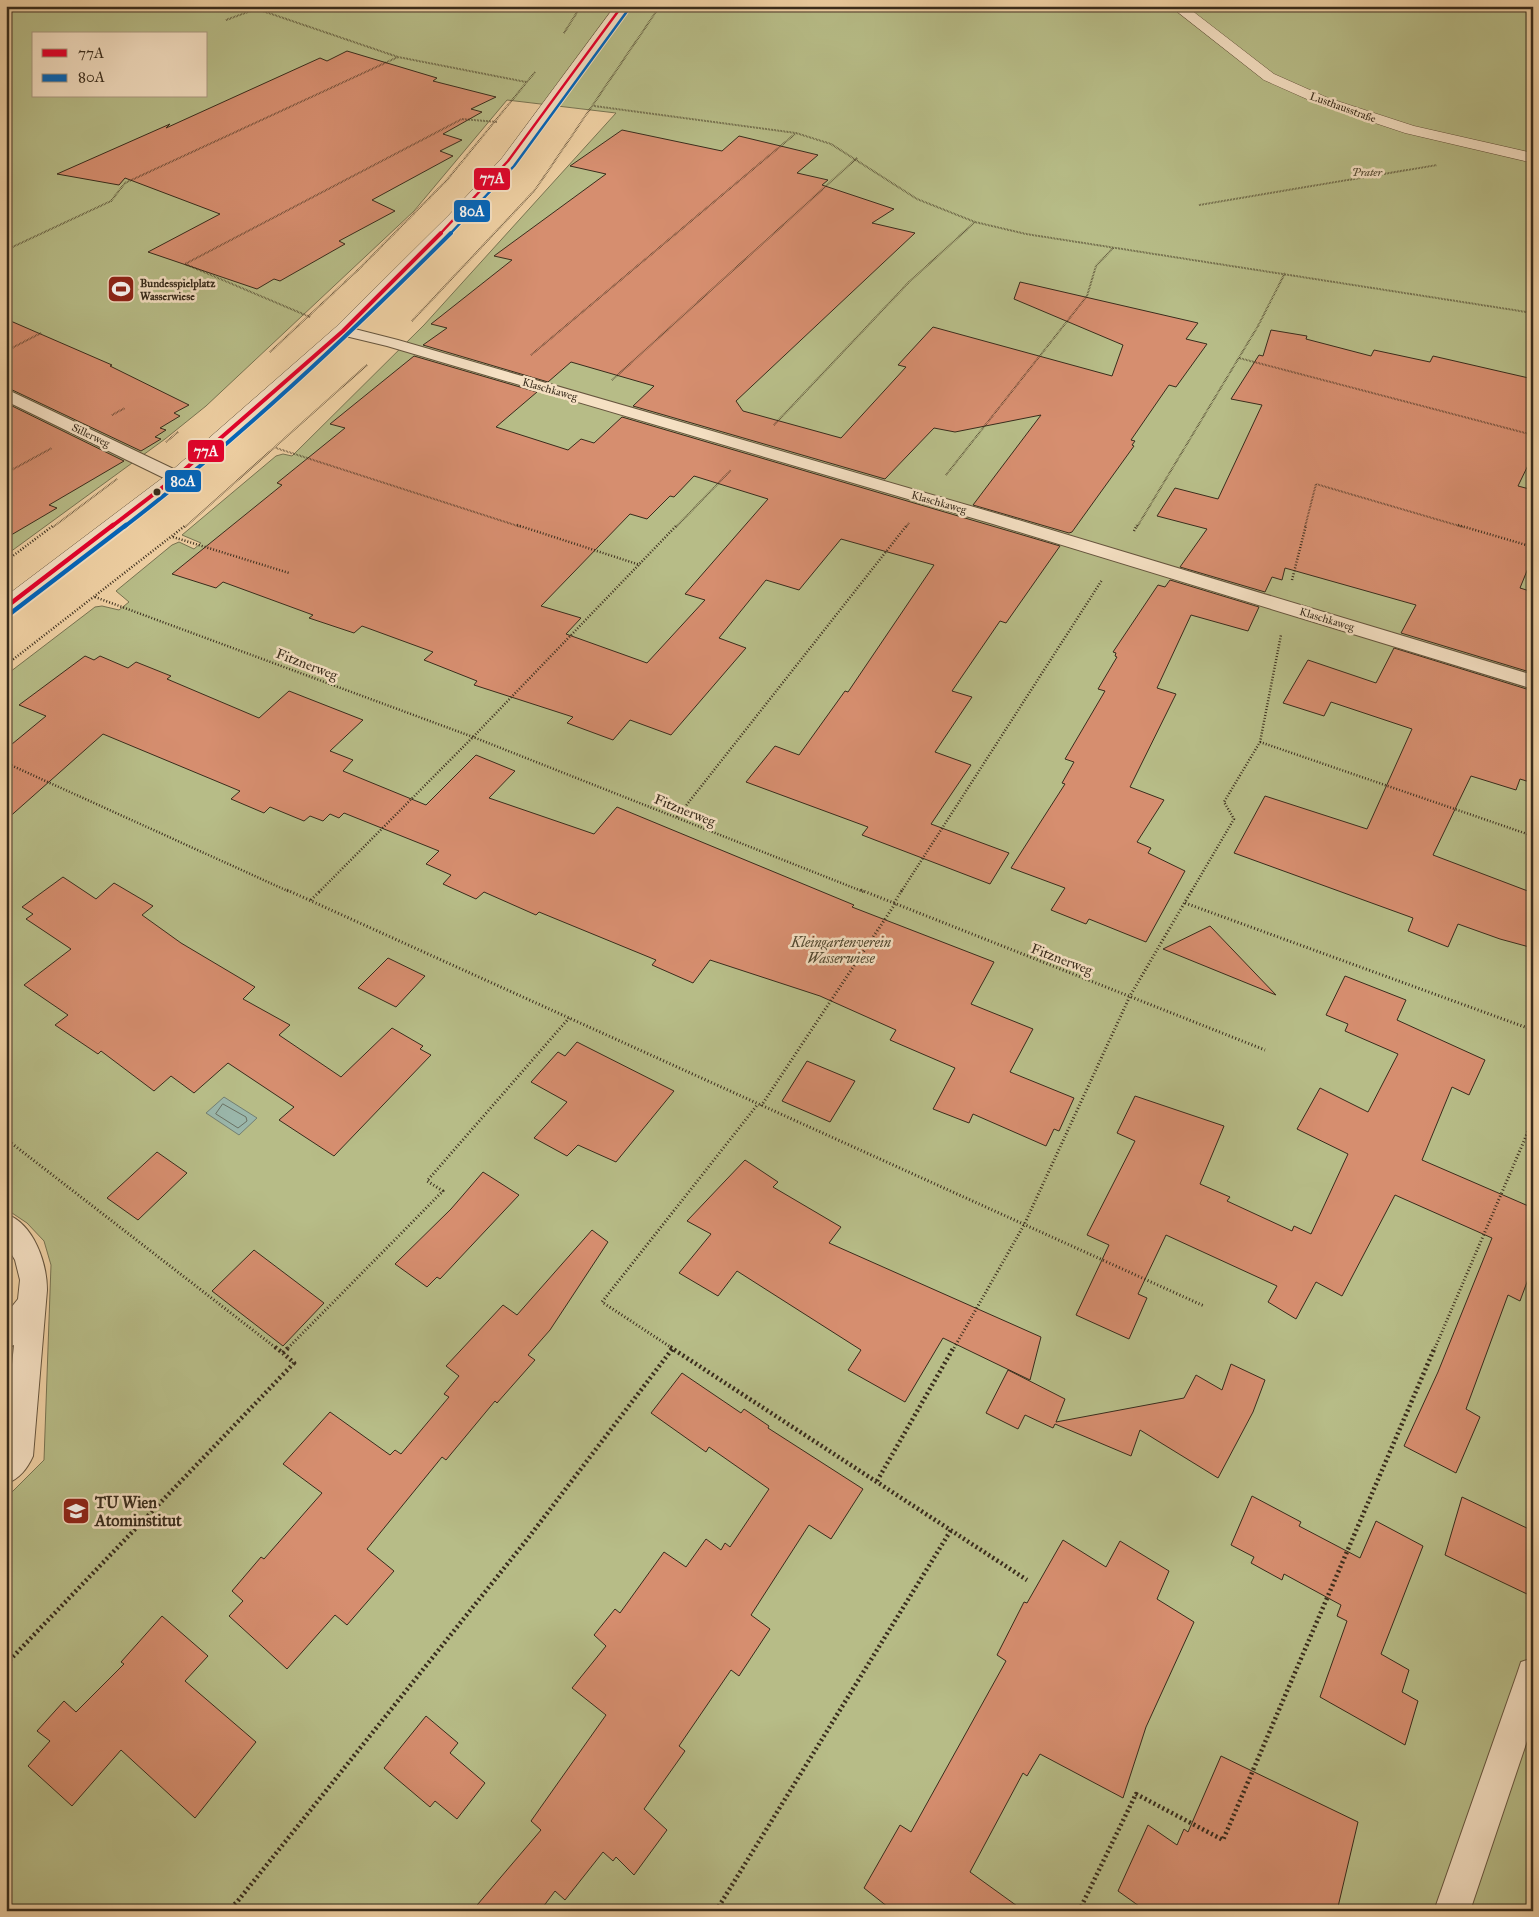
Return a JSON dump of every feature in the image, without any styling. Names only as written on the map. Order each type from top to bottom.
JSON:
[{"type":"street","points":[[6,607],[176,477],[343,331],[455,219],[508,161],[563,89],[622,6]]},
{"type":"street","name":"Lusthausstraße","points":[[1177,6],[1269,77],[1324,101],[1410,130],[1533,158]]},
{"type":"lane","name":"Klaschkaweg","points":[[343,331],[392,343],[928,499],[1533,682]]},
{"type":"lane","name":"Sillerweg","points":[[6,394],[176,477]]},
{"type":"lane","points":[[6,1226],[19,1238],[30,1258],[32,1302],[18,1456],[6,1469]]},
{"type":"lane","points":[[6,1335],[32,1302]]},
{"type":"lane","points":[[1452,1911],[1533,1674]]},
{"type":"path","points":[[248,6],[398,58],[563,89]]},
{"type":"path","points":[[562,36],[581,6]]},
{"type":"path","points":[[6,665],[173,537],[392,343],[535,190],[594,106],[660,6]]},
{"type":"path","points":[[226,20],[256,9]]},
{"type":"path","points":[[6,250],[111,201],[125,183],[398,58]]},
{"type":"path","points":[[266,355],[359,269],[447,180],[539,67]]},
{"type":"path","points":[[594,106],[796,133],[832,144],[857,158],[918,199],[975,222],[1026,234],[1533,313]]},
{"type":"path","points":[[343,331],[185,264],[462,119],[534,125]]},
{"type":"path","points":[[506,376],[796,133]]},
{"type":"path","points":[[589,400],[857,158]]},
{"type":"path","points":[[1198,205],[1446,164]]},
{"type":"path","points":[[311,900],[640,565],[909,282],[975,222]]},
{"type":"path","points":[[677,817],[1087,296],[1096,266],[1113,248]]},
{"type":"path","points":[[1027,1580],[602,1302],[760,1105],[894,903],[1118,556],[1239,358],[1285,273]]},
{"type":"path","points":[[6,351],[41,333]]},
{"type":"path","points":[[1239,358],[1533,435]]},
{"type":"path","points":[[6,561],[180,431]]},
{"type":"path","points":[[275,448],[640,565]]},
{"type":"path","points":[[877,1481],[1024,1225],[1130,996],[1234,819],[1224,802],[1260,742],[1295,566],[1316,484],[1533,547]]},
{"type":"path","points":[[173,537],[289,573]]},
{"type":"path","name":"Fitznerweg","points":[[96,597],[473,737],[1265,1050]]},
{"type":"path","points":[[1260,742],[1533,836]]},
{"type":"path","points":[[6,762],[1204,1306]]},
{"type":"path","points":[[1185,903],[1533,1030]]},
{"type":"path","points":[[283,1353],[443,1191],[427,1181],[569,1018]]},
{"type":"path","points":[[1080,1911],[1136,1794],[1223,1840],[1533,1120]]},
{"type":"path","points":[[6,1139],[294,1363],[6,1664]]},
{"type":"path","points":[[226,1911],[237,1902],[530,1537],[672,1348]]},
{"type":"path","points":[[716,1911],[951,1530]]},
{"type":"green space","name":"Kleingartenverein Wasserwiese","points":[[6,6],[1533,6],[1533,1911],[6,1911],[6,1498],[44,1460],[51,1265],[44,1241],[27,1223],[6,1209],[6,675],[95,607],[102,606],[119,610],[129,602],[116,591],[172,545],[179,542],[194,549],[201,543],[182,535],[276,456],[283,454],[292,456],[424,325],[616,113],[507,100],[414,211],[206,406],[165,439],[6,555]]},
{"type":"water","points":[[224,1097],[257,1118],[239,1135],[206,1113]]},
{"type":"building","points":[[347,51],[437,78],[433,81],[496,97],[471,109],[482,112],[443,134],[462,140],[440,151],[453,156],[372,200],[395,211],[339,241],[345,244],[280,281],[274,279],[257,289],[148,252],[220,214],[125,178],[119,185],[57,174],[170,124],[166,128],[320,58],[327,61]]},
{"type":"building","points":[[622,130],[722,151],[739,136],[818,155],[797,173],[828,180],[822,185],[894,209],[872,223],[915,233],[736,401],[743,411],[841,438],[906,367],[898,365],[933,327],[1112,376],[1123,345],[1014,299],[1020,282],[1198,323],[1186,339],[1207,344],[1176,387],[1169,385],[1131,440],[1135,441],[1132,445],[1134,446],[1072,532],[1069,533],[973,505],[1041,415],[955,432],[934,428],[885,479],[633,406],[654,386],[571,362],[548,382],[423,345],[447,328],[431,324],[512,260],[494,256],[606,174],[570,166]]},
{"type":"building","points":[[6,319],[112,365],[110,366],[189,405],[174,413],[180,416],[160,428],[166,430],[155,437],[161,439],[141,451],[6,387]]},
{"type":"building","points":[[1271,330],[1307,336],[1306,339],[1371,356],[1374,350],[1430,362],[1433,356],[1533,379],[1533,455],[1518,486],[1533,490],[1533,556],[1520,588],[1533,592],[1533,673],[1401,633],[1416,605],[1285,568],[1282,580],[1272,577],[1265,592],[1180,567],[1207,529],[1157,516],[1175,488],[1218,499],[1262,405],[1231,399],[1259,355],[1263,356]]},
{"type":"building","points":[[414,356],[537,392],[496,427],[568,450],[581,439],[594,443],[622,417],[1060,546],[1006,623],[1000,621],[952,691],[972,697],[935,752],[971,765],[931,824],[1009,853],[990,884],[862,835],[868,827],[746,782],[775,746],[799,755],[845,691],[848,692],[934,565],[841,539],[799,590],[766,580],[719,638],[746,648],[671,735],[630,720],[613,740],[567,723],[573,717],[474,685],[477,681],[424,660],[433,652],[362,626],[354,633],[309,618],[313,615],[223,582],[216,588],[172,574],[282,485],[277,483],[345,428],[330,424]],"holes":[[[694,476],[768,499],[685,594],[705,600],[647,663],[566,634],[581,618],[541,606],[630,514],[647,519],[670,496],[674,497]]]},
{"type":"building","points":[[6,403],[124,461],[49,505],[57,508],[6,538]]},
{"type":"building","points":[[1170,580],[1259,607],[1248,631],[1191,615],[1157,688],[1176,694],[1130,787],[1164,800],[1137,842],[1151,848],[1148,853],[1185,871],[1146,942],[1089,919],[1086,924],[1051,910],[1065,888],[1011,868],[1065,784],[1062,783],[1074,762],[1065,759],[1105,691],[1098,689],[1117,657],[1115,656],[1116,653],[1113,652],[1158,585],[1165,587]]},
{"type":"building","points":[[1394,648],[1533,691],[1533,783],[1520,779],[1516,790],[1471,776],[1433,855],[1533,893],[1533,948],[1458,924],[1448,947],[1408,931],[1413,918],[1234,853],[1265,796],[1367,829],[1412,729],[1331,702],[1324,716],[1283,703],[1308,660],[1376,683]]},
{"type":"building","points":[[85,656],[94,660],[100,656],[128,668],[136,662],[171,676],[167,679],[259,718],[289,691],[363,720],[330,751],[353,760],[343,771],[426,805],[476,755],[515,771],[489,798],[594,834],[617,807],[854,905],[852,907],[994,962],[971,1004],[1033,1029],[1010,1072],[1074,1098],[1059,1131],[1054,1129],[1046,1146],[973,1114],[969,1123],[933,1109],[955,1068],[890,1040],[896,1030],[820,996],[710,960],[693,983],[652,965],[656,960],[539,912],[536,915],[484,892],[476,899],[443,884],[451,875],[426,864],[439,851],[344,813],[339,818],[330,814],[323,821],[310,816],[304,821],[270,807],[264,813],[231,799],[240,791],[103,734],[6,820],[6,749],[46,716],[19,705]]},
{"type":"building","points":[[63,877],[96,899],[114,883],[153,906],[142,915],[181,943],[255,987],[243,999],[290,1025],[279,1035],[341,1077],[392,1028],[423,1046],[420,1049],[431,1055],[334,1156],[279,1120],[294,1107],[228,1063],[194,1093],[171,1076],[154,1091],[101,1051],[98,1054],[55,1025],[68,1015],[24,985],[71,949],[26,919],[33,914],[22,907]]},
{"type":"building","points":[[1210,926],[1276,995],[1163,949]]},
{"type":"building","points":[[388,958],[425,976],[396,1007],[358,988]]},
{"type":"building","points":[[1345,976],[1406,1000],[1397,1020],[1485,1060],[1469,1095],[1452,1087],[1422,1160],[1533,1208],[1533,1266],[1520,1301],[1508,1295],[1466,1409],[1480,1417],[1456,1473],[1404,1446],[1438,1372],[1492,1238],[1395,1195],[1342,1296],[1316,1282],[1296,1319],[1268,1302],[1277,1286],[1166,1235],[1138,1294],[1147,1298],[1129,1339],[1076,1315],[1109,1245],[1087,1235],[1135,1141],[1117,1133],[1135,1096],[1224,1126],[1200,1184],[1230,1197],[1227,1201],[1292,1231],[1294,1226],[1311,1234],[1348,1154],[1297,1129],[1320,1088],[1368,1112],[1398,1054],[1345,1031],[1348,1024],[1326,1015]]},
{"type":"building","points":[[577,1042],[674,1091],[616,1162],[578,1145],[567,1156],[534,1138],[567,1102],[531,1082],[558,1052],[565,1056]]},
{"type":"building","points":[[807,1061],[855,1081],[830,1122],[782,1101]]},
{"type":"building","points":[[157,1152],[187,1173],[138,1220],[107,1198]]},
{"type":"building","points":[[745,1160],[778,1182],[773,1187],[841,1227],[829,1243],[1041,1337],[1030,1380],[943,1338],[905,1402],[848,1370],[861,1350],[737,1271],[718,1296],[679,1273],[711,1234],[687,1221]]},
{"type":"building","points":[[483,1172],[519,1195],[440,1279],[437,1277],[427,1287],[395,1264],[451,1209]]},
{"type":"building","points":[[592,1230],[608,1242],[550,1330],[528,1355],[535,1360],[497,1403],[495,1401],[446,1460],[442,1457],[367,1549],[394,1571],[347,1625],[335,1615],[287,1669],[229,1616],[243,1601],[232,1591],[261,1557],[264,1559],[322,1493],[283,1464],[330,1412],[390,1455],[395,1450],[401,1454],[449,1397],[444,1394],[459,1376],[446,1366],[503,1305],[517,1315]]},
{"type":"building","points":[[254,1250],[324,1303],[283,1346],[212,1291]]},
{"type":"building","points":[[1231,1364],[1265,1380],[1253,1412],[1218,1478],[1140,1430],[1131,1456],[1055,1424],[1053,1428],[1025,1415],[1018,1429],[986,1413],[1008,1370],[1065,1399],[1056,1422],[1184,1398],[1196,1375],[1222,1390]]},
{"type":"building","points":[[682,1373],[741,1413],[744,1409],[769,1426],[768,1428],[863,1489],[831,1539],[809,1525],[751,1615],[770,1629],[739,1676],[731,1670],[679,1746],[685,1751],[644,1809],[667,1830],[634,1875],[616,1857],[613,1861],[603,1852],[565,1900],[555,1891],[540,1911],[472,1911],[541,1830],[531,1821],[606,1715],[572,1688],[606,1646],[594,1635],[615,1609],[620,1613],[664,1552],[686,1567],[706,1539],[721,1550],[725,1543],[730,1547],[769,1489],[709,1447],[706,1452],[651,1413]]},
{"type":"building","points":[[1252,1496],[1301,1522],[1299,1526],[1360,1558],[1376,1521],[1423,1546],[1381,1654],[1409,1670],[1402,1692],[1418,1701],[1405,1745],[1320,1697],[1347,1621],[1337,1616],[1341,1605],[1284,1574],[1282,1580],[1251,1563],[1254,1557],[1231,1545]]},
{"type":"building","points":[[1462,1497],[1533,1531],[1533,1572],[1527,1594],[1445,1555]]},
{"type":"building","points":[[1063,1540],[1106,1567],[1120,1541],[1169,1571],[1157,1599],[1194,1622],[1146,1727],[1123,1798],[1040,1754],[1027,1776],[1023,1773],[970,1872],[1024,1911],[893,1911],[864,1888],[900,1825],[911,1832],[1006,1661],[997,1655],[1024,1602],[1027,1603]]},
{"type":"building","points":[[162,1616],[208,1656],[185,1681],[256,1742],[195,1818],[121,1750],[72,1806],[28,1766],[50,1741],[37,1731],[64,1701],[76,1712],[124,1664],[121,1662]]},
{"type":"building","points":[[426,1716],[458,1743],[450,1753],[485,1783],[457,1819],[435,1801],[430,1807],[384,1768]]},
{"type":"building","points":[[1221,1756],[1358,1822],[1337,1911],[1146,1911],[1118,1891],[1148,1825],[1177,1845],[1184,1829],[1188,1832]]},
{"type":"transit line","name":"77A","points":[[6,607],[176,477],[343,331],[455,219],[508,161],[622,6]]},
{"type":"transit line","name":"80A","points":[[11,613],[181,483],[348,336],[460,224],[514,166],[628,10]]},
{"type":"place","name":"Bundesspielplatz Wasserwiese","points":[[121,289]]},
{"type":"place","name":"TU Wien Atominstitut","points":[[76,1511]]},
{"type":"park label","name":"Prater","points":[[1367,172]]}]
